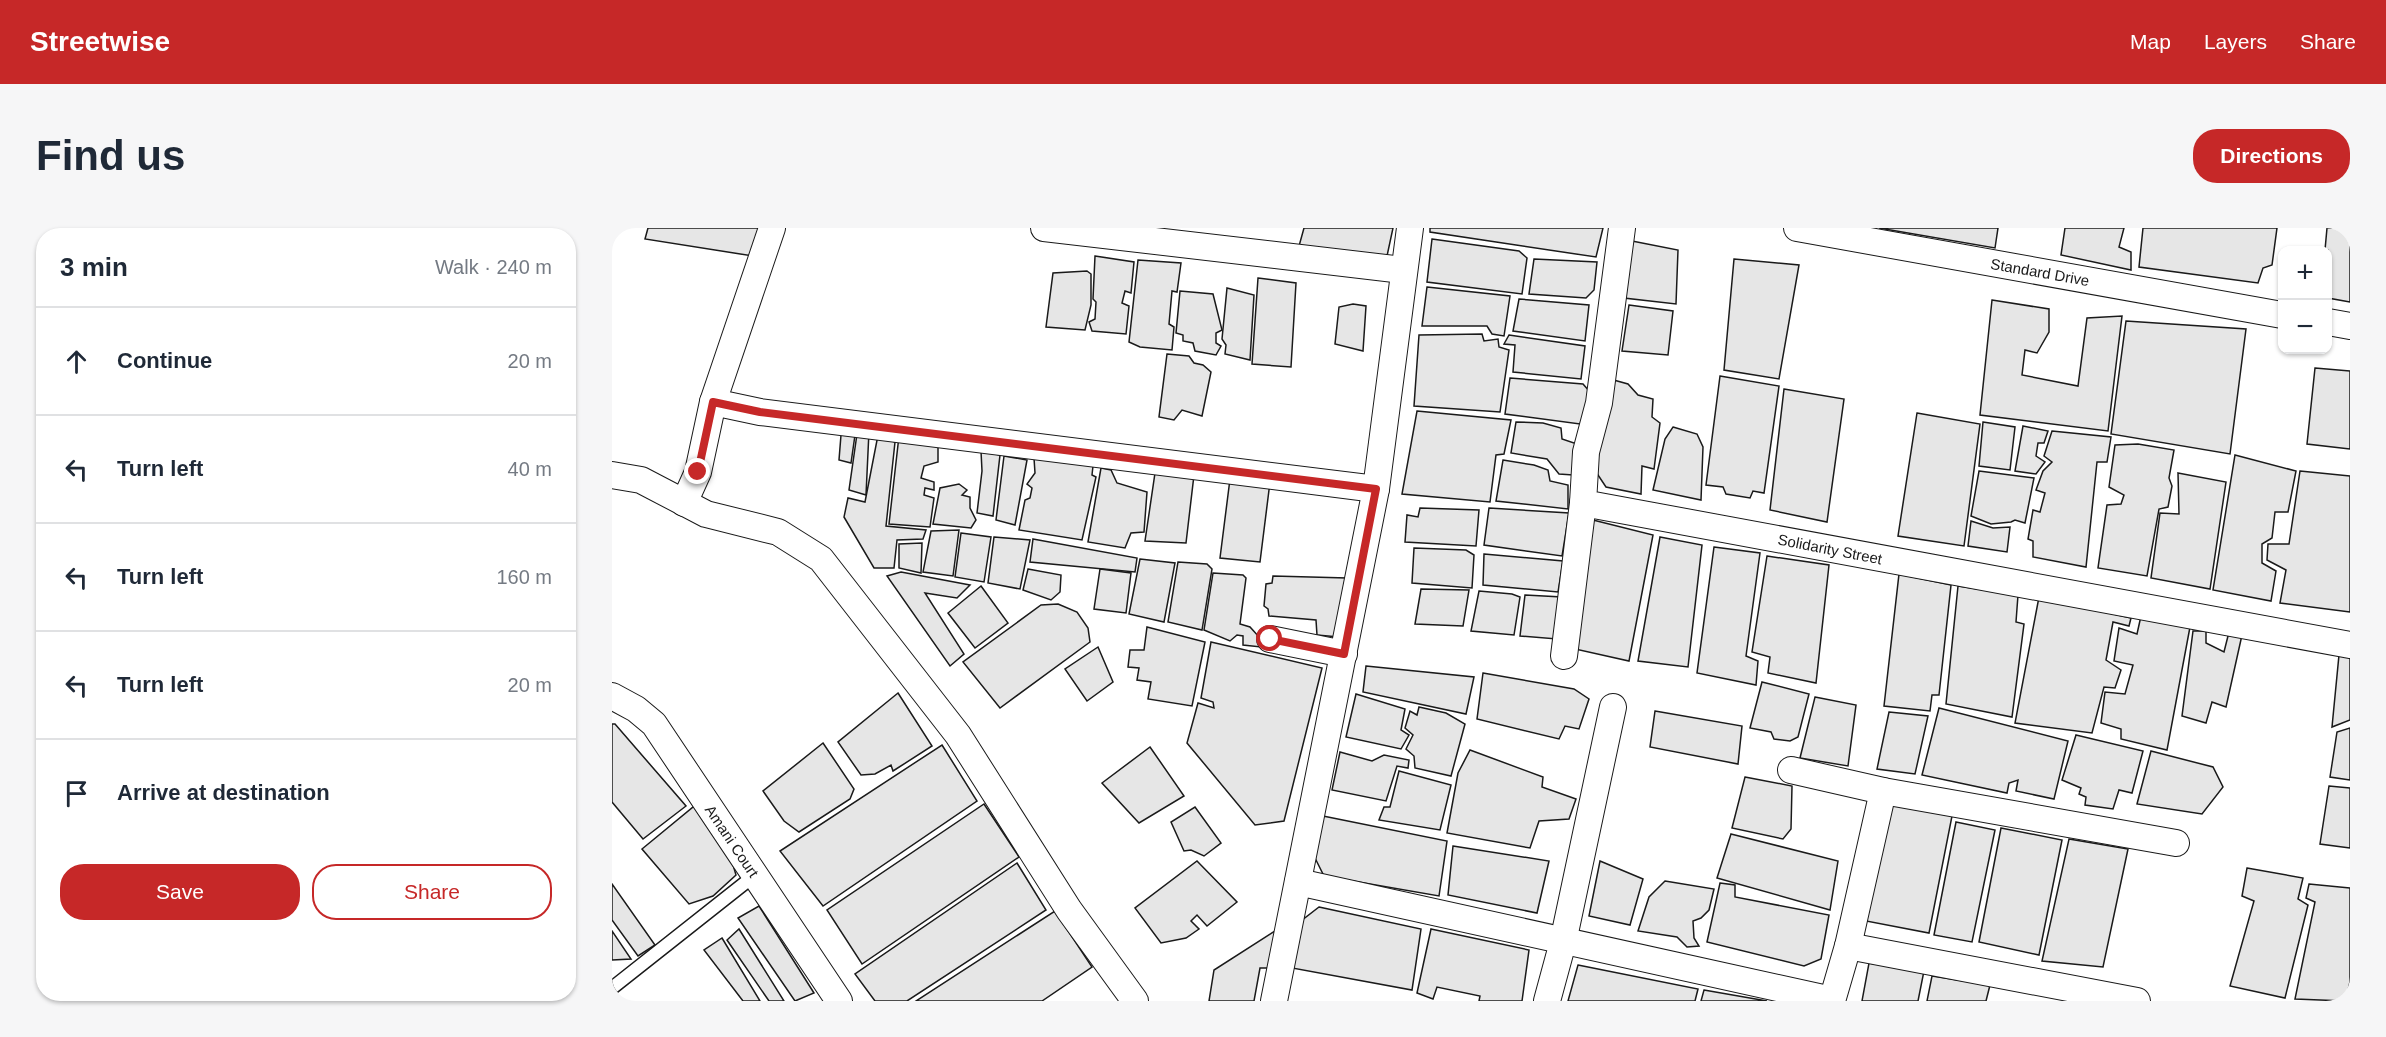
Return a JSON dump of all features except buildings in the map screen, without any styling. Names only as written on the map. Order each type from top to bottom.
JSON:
[{"type":"street","points":[[684,503],[698,472],[713,402],[772,228]]},
{"type":"street","points":[[1044,228],[1403,270]]},
{"type":"street","points":[[1274,1001],[1376,489],[1410,228]]},
{"type":"street","points":[[1564,656],[1583,503],[1586,452],[1599,403],[1622,228]]},
{"type":"street","name":"Standard Drive","points":[[1797,228],[2278,314]]},
{"type":"street","points":[[2332,323],[2350,326]]},
{"type":"street","points":[[713,402],[760,412],[1376,489]]},
{"type":"street","points":[[612,475],[641,480],[684,503],[723,519],[778,532],[821,559],[958,735],[1069,910],[1135,1001]]},
{"type":"street","name":"Solidarity Street","points":[[1583,503],[2350,645]]},
{"type":"street","points":[[1270,639],[1344,654]]},
{"type":"street","name":"Amani Court","points":[[612,696],[636,709],[654,724],[839,1001]]},
{"type":"street","points":[[1547,1001],[1563,942],[1613,707]]},
{"type":"street","points":[[1791,770],[1883,791],[2176,843]]},
{"type":"street","points":[[1298,882],[1832,1000],[1848,946],[1883,791]]},
{"type":"street","points":[[1848,946],[2137,1001]]},
{"type":"lane","points":[[612,988],[755,875]]},
{"type":"route","points":[[698,472],[713,402],[760,412],[1376,489],[1344,654],[1270,639]]}]
